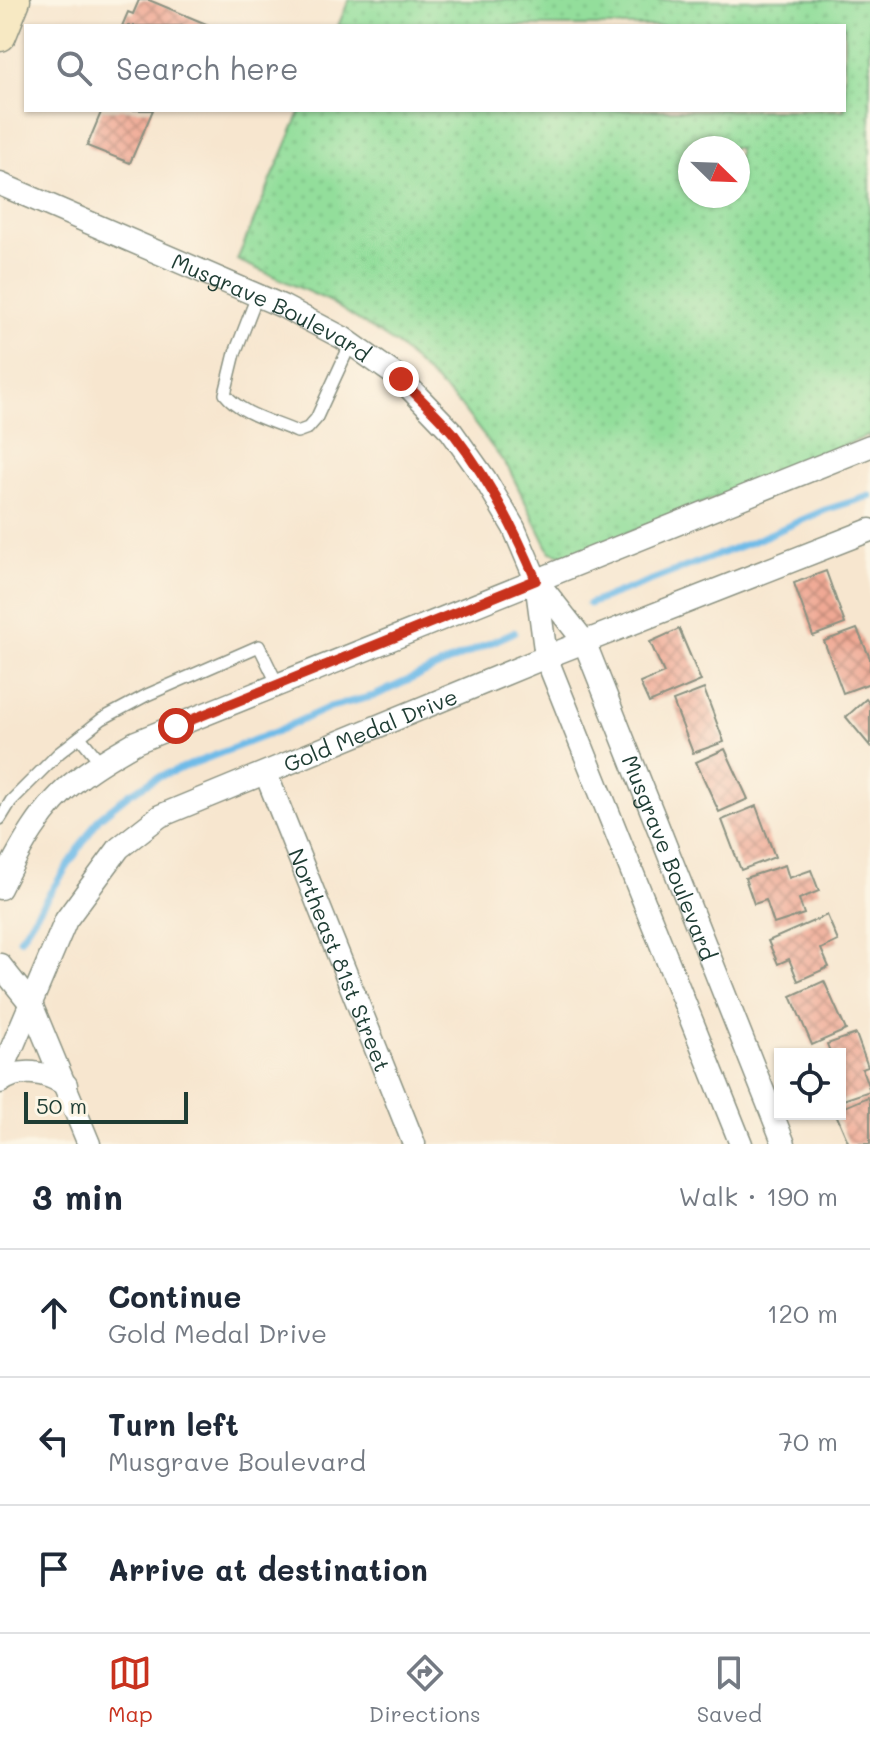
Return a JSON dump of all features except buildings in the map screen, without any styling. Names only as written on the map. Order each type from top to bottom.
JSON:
[{"type":"street","points":[[0,35],[14,0]]},
{"type":"street","name":"Musgrave Boulevard","points":[[0,184],[257,296],[351,343],[401,379],[451,431],[514,528],[536,580],[584,641],[784,1144]]},
{"type":"street","points":[[2,880],[46,813],[74,781],[136,742],[870,446]]},
{"type":"street","name":"Gold Medal Drive","points":[[0,1079],[66,920],[119,848],[160,816],[584,641],[869,534]]},
{"type":"street","name":"Musgrave Boulevard","points":[[536,580],[546,657],[741,1144]]},
{"type":"street","name":"Northeast 81st Street","points":[[266,774],[414,1144]]},
{"type":"street","points":[[0,965],[31,1004],[89,1144]]},
{"type":"street","points":[[0,1079],[34,1072],[51,1076],[66,1085]]},
{"type":"lane","points":[[257,296],[235,353],[225,394],[251,413],[297,432],[308,428],[316,419],[351,343]]},
{"type":"lane","points":[[0,819],[11,801],[59,753],[102,719],[147,695],[259,646],[278,685]]},
{"type":"lane","points":[[80,737],[101,763]]},
{"type":"green space","points":[[349,0],[870,0],[870,435],[569,557],[550,552],[509,469],[460,405],[397,345],[327,300],[237,260],[300,112],[846,112],[846,24],[339,24]]},
{"type":"waterway","points":[[589,604],[754,541],[825,510],[870,496]]},
{"type":"waterway","points":[[20,939],[99,818],[129,794],[156,778],[330,707],[374,696],[514,632]]},
{"type":"route","points":[[176,726],[536,580],[514,528],[485,479],[451,431],[401,379]]}]
